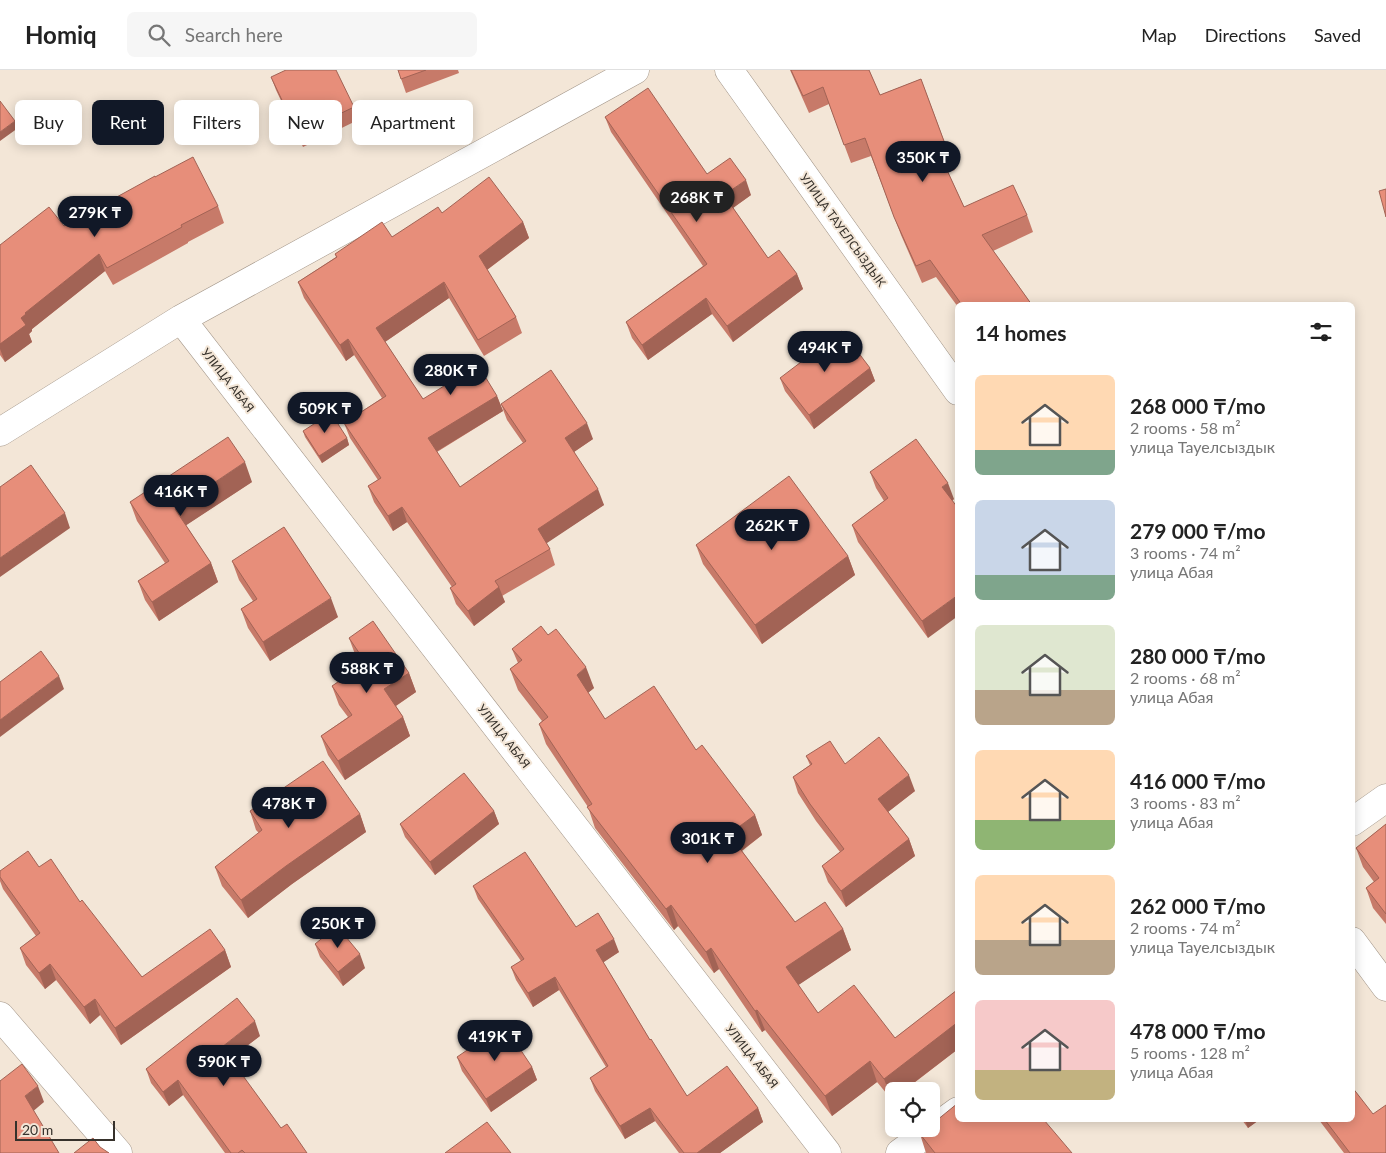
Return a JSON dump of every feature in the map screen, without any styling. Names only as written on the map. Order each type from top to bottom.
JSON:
[{"type":"street","points":[[0,432],[180,319],[635,70]]},
{"type":"street","name":"УЛИЦА ТАУЕЛСЫЗДЫК","points":[[729,70],[955,387]]},
{"type":"street","name":"УЛИЦА АБАЯ","points":[[180,319],[827,1153]]},
{"type":"street","points":[[1355,820],[1386,798]]},
{"type":"street","points":[[1355,945],[1386,987]]},
{"type":"street","points":[[0,1016],[118,1153]]},
{"type":"street","points":[[900,1153],[955,1113]]},
{"type":"building","points":[[286,70],[336,70],[352,103],[352,108],[342,113],[342,100],[282,100],[271,77]]},
{"type":"building","points":[[398,70],[426,70],[401,79]]},
{"type":"building","points":[[791,70],[869,70],[880,95],[921,79],[948,152],[940,155],[964,207],[1013,185],[1027,215],[982,235],[1030,302],[960,302],[930,260],[916,266],[894,217],[865,138],[844,145],[823,87],[803,96]]},
{"type":"building","points":[[648,88],[707,174],[730,158],[746,180],[724,195],[768,258],[779,250],[797,274],[727,326],[706,298],[642,345],[626,322],[707,264],[605,117]]},
{"type":"building","points":[[0,101],[15,121],[0,132]]},
{"type":"building","points":[[193,157],[218,206],[107,268],[99,254],[25,313],[21,318],[26,325],[0,344],[0,245],[49,207],[64,226]]},
{"type":"building","points":[[489,177],[523,222],[479,256],[516,317],[478,340],[444,282],[376,328],[423,399],[478,365],[497,396],[428,438],[460,487],[526,441],[501,404],[551,370],[587,423],[565,438],[598,489],[538,529],[550,549],[495,581],[499,587],[468,611],[450,588],[456,584],[402,507],[388,516],[368,486],[381,478],[344,423],[386,396],[348,339],[340,345],[298,282],[337,257],[335,254],[382,222],[392,237],[438,207],[442,213]]},
{"type":"building","points":[[1386,189],[1386,217],[1379,191]]},
{"type":"building","points":[[842,331],[870,368],[809,415],[780,378]]},
{"type":"building","points":[[331,413],[347,438],[319,456],[303,431]]},
{"type":"building","points":[[228,437],[245,462],[175,509],[211,563],[152,602],[138,581],[169,561],[130,502]]},
{"type":"building","points":[[916,439],[948,483],[942,487],[955,504],[955,597],[922,621],[852,525],[888,498],[870,472]]},
{"type":"building","points":[[31,465],[65,513],[0,558],[0,487]]},
{"type":"building","points":[[789,476],[848,556],[755,625],[696,545]]},
{"type":"building","points":[[284,527],[331,598],[263,642],[241,609],[257,599],[232,561]]},
{"type":"building","points":[[373,621],[409,673],[384,689],[403,717],[338,761],[321,736],[352,715],[332,686],[366,663],[349,638]]},
{"type":"building","points":[[541,626],[548,635],[556,629],[586,667],[577,675],[605,719],[654,686],[696,750],[702,745],[755,815],[729,834],[795,922],[825,902],[843,929],[786,967],[818,1013],[854,985],[895,1038],[955,992],[955,1024],[884,1079],[870,1061],[825,1096],[757,1010],[755,1011],[711,948],[706,952],[671,905],[666,909],[587,807],[592,804],[539,724],[548,717],[510,669],[522,660],[512,649]]},
{"type":"building","points":[[41,651],[59,676],[0,720],[0,682]]},
{"type":"building","points":[[879,737],[909,775],[878,799],[909,839],[841,891],[822,866],[844,849],[810,804],[793,777],[812,764],[806,756],[830,741],[845,764]]},
{"type":"building","points":[[323,761],[360,814],[241,900],[215,867],[262,830],[250,811]]},
{"type":"building","points":[[464,773],[494,811],[430,862],[400,824]]},
{"type":"building","points":[[1386,824],[1386,914],[1366,888],[1379,878],[1356,848]]},
{"type":"building","points":[[28,851],[39,867],[51,859],[80,902],[82,900],[142,977],[210,929],[225,950],[115,1028],[95,999],[84,1007],[50,964],[39,973],[20,948],[40,933],[0,877],[0,871]]},
{"type":"building","points":[[525,852],[576,927],[598,913],[614,939],[596,950],[650,1040],[687,1096],[727,1066],[758,1108],[697,1153],[684,1153],[650,1108],[620,1126],[590,1078],[608,1066],[555,977],[528,993],[511,967],[524,959],[473,886]]},
{"type":"building","points":[[337,926],[360,954],[338,972],[315,944]]},
{"type":"building","points":[[237,998],[255,1021],[222,1047],[281,1128],[287,1124],[307,1153],[245,1153],[242,1150],[238,1153],[231,1153],[178,1080],[163,1092],[146,1069]]},
{"type":"building","points":[[504,1025],[532,1067],[486,1099],[457,1057]]},
{"type":"building","points":[[22,1064],[38,1086],[25,1096],[59,1153],[0,1153],[0,1081]]},
{"type":"building","points":[[1355,1091],[1373,1114],[1386,1105],[1386,1153],[1350,1153],[1327,1122],[1355,1122]]},
{"type":"building","points":[[955,1105],[955,1122],[1046,1122],[1072,1153],[935,1153],[922,1137],[940,1137],[940,1118]]},
{"type":"building","points":[[487,1122],[511,1153],[445,1153]]},
{"type":"building","points":[[93,1138],[100,1147],[109,1153],[74,1153]]}]
